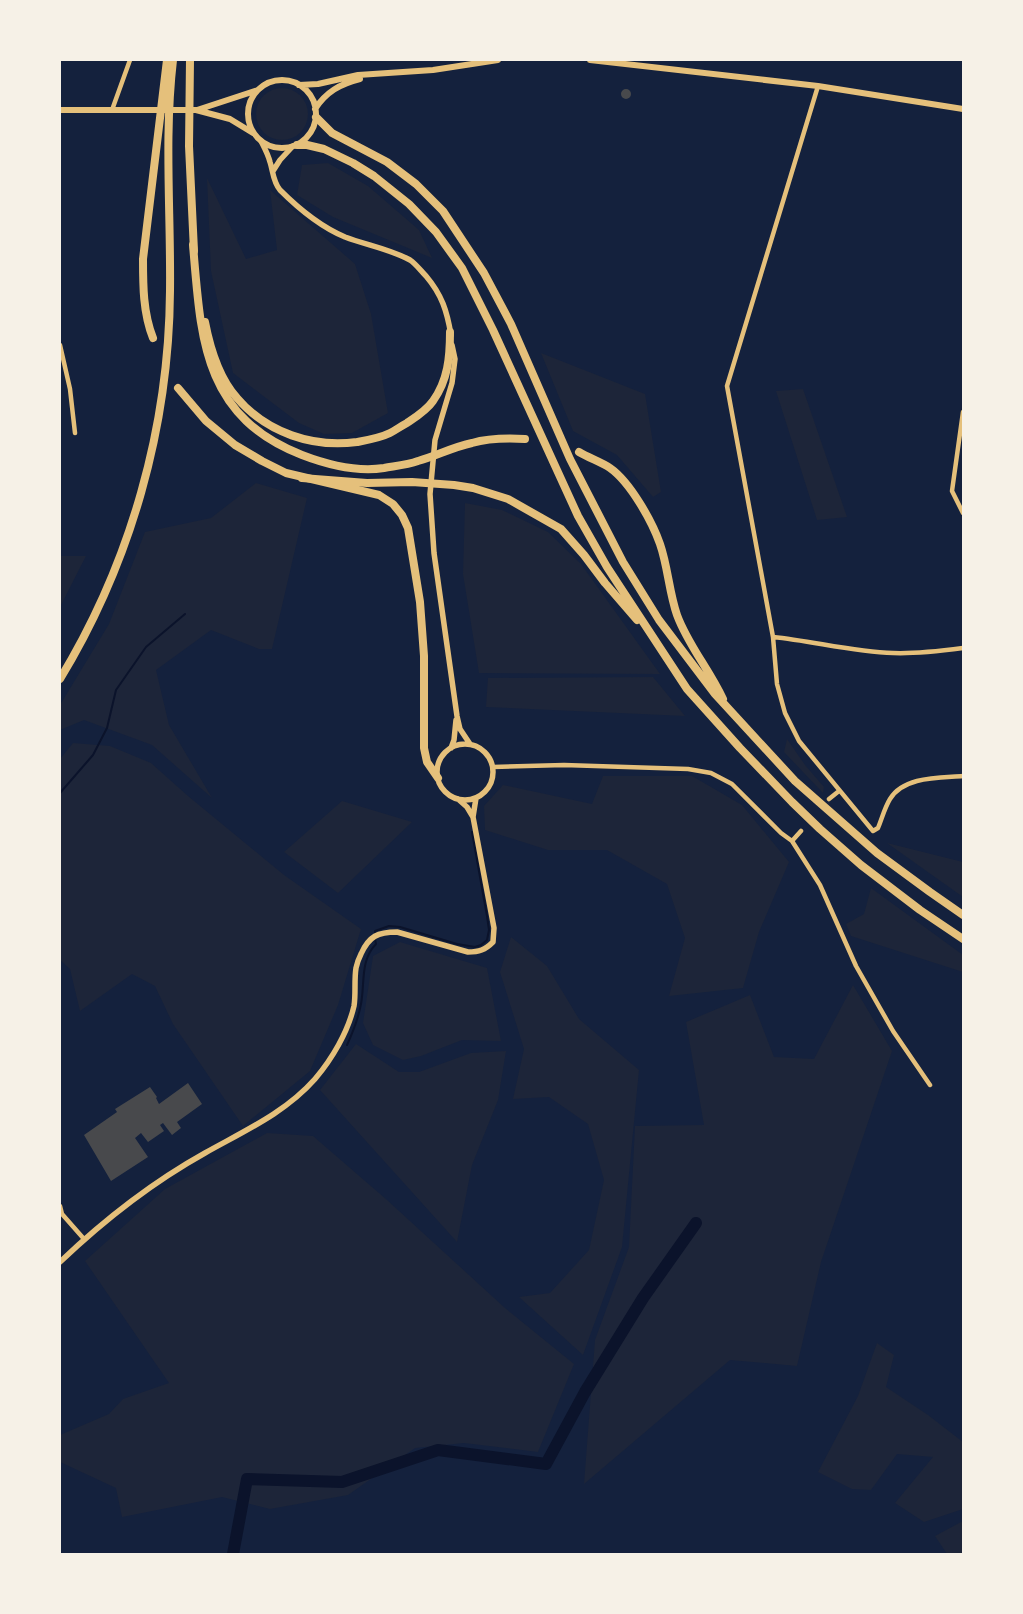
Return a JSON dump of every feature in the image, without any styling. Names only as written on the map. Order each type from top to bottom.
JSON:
[{"type":"highway","points":[[153,338],[149,328],[143,289],[143,259],[166,60]]},
{"type":"highway","points":[[60,679],[98,608],[118,562],[138,504],[155,439],[164,382],[170,320],[168,125],[173,60]]},
{"type":"highway","points":[[190,60],[189,146],[193,245],[199,318],[210,364],[228,401],[259,431],[277,443],[295,452],[334,466],[382,468],[417,462],[484,440],[525,439]]},
{"type":"highway","points":[[315,113],[332,133],[387,162],[416,184],[444,211],[484,274],[511,324],[570,459],[623,562],[659,620],[726,707],[795,781],[825,802],[833,815],[878,853],[963,915]]},
{"type":"highway","points":[[295,146],[307,145],[324,150],[366,172],[409,204],[436,232],[462,268],[493,330],[578,516],[607,567],[687,689],[740,748],[820,829],[861,865],[920,910],[963,939]]},
{"type":"highway","points":[[193,245],[209,342],[225,382],[236,398],[250,411],[273,427],[294,436],[329,444],[369,440],[390,433],[418,416],[432,403],[446,375],[450,353],[450,332]]},
{"type":"highway","points":[[178,388],[206,421],[235,445],[286,473],[379,496],[393,504],[402,515],[408,528],[420,602],[424,656],[424,748],[427,762],[438,778]]},
{"type":"highway","points":[[579,452],[610,469],[624,482],[645,511],[660,544],[677,614],[692,648],[714,680],[726,707]]},
{"type":"highway","points":[[302,478],[366,483],[412,482],[454,485],[473,488],[508,500],[561,529],[661,649]]},
{"type":"main road","points":[[299,85],[318,84],[358,75],[433,70],[498,60]]},
{"type":"main road","points":[[590,60],[818,86],[963,109]]},
{"type":"main road","points":[[60,110],[196,110],[230,118],[261,141],[276,148],[295,146],[310,133],[315,113],[325,96],[349,81],[388,73]]},
{"type":"main road","points":[[196,110],[259,89],[273,82],[291,82],[306,90],[312,99],[315,113]]},
{"type":"main road","points":[[254,134],[248,115],[249,106],[259,89]]},
{"type":"street","points":[[112,110],[130,60]]},
{"type":"street","points":[[818,86],[727,386],[774,637],[777,684],[785,713],[799,741],[873,831],[878,828],[890,799],[898,790],[912,782],[963,776]]},
{"type":"street","points":[[261,141],[268,156],[275,183],[298,207],[327,228],[410,261],[431,282],[442,300],[447,316],[454,359],[452,383],[435,440],[430,494],[434,553],[457,716],[460,729],[470,744]]},
{"type":"street","points":[[273,171],[280,160],[295,146]]},
{"type":"street","points":[[60,345],[70,389],[75,433]]},
{"type":"street","points":[[963,412],[952,491],[963,513]]},
{"type":"street","points":[[774,637],[850,649],[893,653],[963,648]]},
{"type":"street","points":[[451,748],[457,716]]},
{"type":"street","points":[[460,744],[470,744],[479,747],[490,759],[493,767],[493,776],[490,785],[476,798],[464,800],[451,796],[443,788],[438,778],[437,769],[440,760],[444,753],[451,748],[460,744]]},
{"type":"street","points":[[493,767],[564,764],[688,769],[711,773],[732,784],[792,841],[820,885],[856,966],[893,1031],[930,1085]]},
{"type":"street","points":[[825,802],[839,791]]},
{"type":"street","points":[[60,1262],[84,1239],[157,1183],[204,1153],[252,1128],[289,1104],[315,1080],[332,1056],[346,1028],[354,1005],[356,966],[366,944],[374,936],[384,932],[397,932],[468,952],[478,952],[488,948],[493,942],[494,928],[473,818],[476,798]]},
{"type":"street","points":[[458,799],[473,818]]},
{"type":"street","points":[[792,841],[801,831]]},
{"type":"street","points":[[60,1206],[62,1214],[84,1239]]},
{"type":"shaded area","points":[[277,88],[287,88],[301,95],[308,109],[308,119],[301,133],[287,140],[277,140],[267,136],[260,129],[256,119],[256,109],[260,99],[267,92]]},
{"type":"shaded area","points":[[328,163],[368,186],[419,230],[432,258],[333,217],[297,195],[302,165]]},
{"type":"shaded area","points":[[207,178],[246,259],[277,250],[270,190],[355,264],[371,314],[388,413],[352,433],[324,434],[299,423],[233,373],[211,271]]},
{"type":"shaded area","points":[[541,353],[645,394],[661,492],[653,497],[617,455],[573,431]]},
{"type":"shaded area","points":[[803,389],[847,517],[817,520],[776,391]]},
{"type":"shaded area","points":[[256,483],[307,498],[272,649],[259,649],[211,630],[156,670],[169,725],[212,798],[152,745],[84,720],[60,730],[60,705],[109,624],[145,532],[211,518]]},
{"type":"shaded area","points":[[465,503],[502,510],[548,532],[581,564],[660,674],[479,673],[463,574]]},
{"type":"shaded area","points":[[60,556],[86,556],[60,607]]},
{"type":"shaded area","points":[[653,677],[685,716],[486,707],[488,678]]},
{"type":"shaded area","points":[[787,739],[805,765],[824,787],[823,793],[784,752]]},
{"type":"shaded area","points":[[73,743],[110,746],[151,763],[284,875],[361,929],[338,1005],[310,1071],[243,1126],[173,1024],[155,986],[132,974],[80,1011],[70,969],[60,960],[60,759]]},
{"type":"shaded area","points":[[603,776],[692,776],[742,805],[789,862],[759,932],[743,988],[669,996],[685,938],[667,884],[607,850],[548,850],[485,830],[484,806],[503,785],[592,804]]},
{"type":"shaded area","points":[[342,801],[412,822],[338,893],[284,852]]},
{"type":"shaded area","points":[[887,843],[963,862],[963,897]]},
{"type":"shaded area","points":[[871,888],[963,955],[963,972],[851,936],[846,924],[864,914]]},
{"type":"shaded area","points":[[511,937],[547,966],[579,1019],[639,1070],[622,1247],[583,1355],[519,1297],[550,1293],[589,1250],[604,1180],[588,1124],[549,1097],[513,1099],[524,1049],[500,972]]},
{"type":"shaded area","points":[[400,942],[487,968],[501,1041],[462,1040],[421,1056],[403,1060],[373,1045],[363,1023],[373,956]]},
{"type":"shaded area","points":[[853,985],[892,1051],[821,1262],[797,1366],[730,1360],[584,1484],[595,1340],[629,1247],[635,1126],[704,1125],[686,1022],[750,995],[774,1057],[814,1059]]},
{"type":"shaded area","points":[[356,1044],[399,1072],[419,1072],[471,1053],[506,1051],[498,1100],[472,1165],[457,1242],[320,1090]]},
{"type":"shaded area","points":[[267,1133],[313,1136],[387,1200],[505,1308],[574,1364],[538,1452],[464,1443],[415,1448],[348,1495],[270,1509],[222,1497],[122,1517],[116,1488],[60,1462],[60,1435],[109,1414],[123,1399],[169,1383],[85,1261],[165,1189]]},
{"type":"shaded area","points":[[877,1343],[894,1355],[886,1387],[928,1415],[963,1442],[963,1509],[924,1522],[895,1503],[933,1457],[897,1454],[871,1490],[852,1489],[818,1472],[858,1396]]},
{"type":"shaded area","points":[[963,1521],[963,1554],[947,1554],[935,1536]]},
{"type":"building","points":[[626,89],[631,94],[626,99],[621,94]]},
{"type":"building","points":[[188,1083],[202,1104],[177,1122],[181,1128],[172,1135],[163,1123],[160,1125],[164,1131],[148,1142],[141,1133],[135,1138],[148,1157],[111,1181],[84,1135],[117,1112],[115,1109],[150,1087],[157,1097],[159,1104]]},
{"type":"waterway","points":[[60,793],[93,755],[107,728],[116,690],[146,647],[185,614]]},
{"type":"waterway","points":[[375,934],[375,931],[389,926],[400,927],[457,944],[475,947],[487,940],[489,930],[472,832]]},
{"type":"waterway","points":[[347,1045],[361,1004],[365,964],[367,957],[376,944],[375,939]]},
{"type":"waterway","points":[[233,1554],[247,1479],[342,1482],[438,1450],[546,1464],[585,1392],[643,1298],[696,1223]]}]
